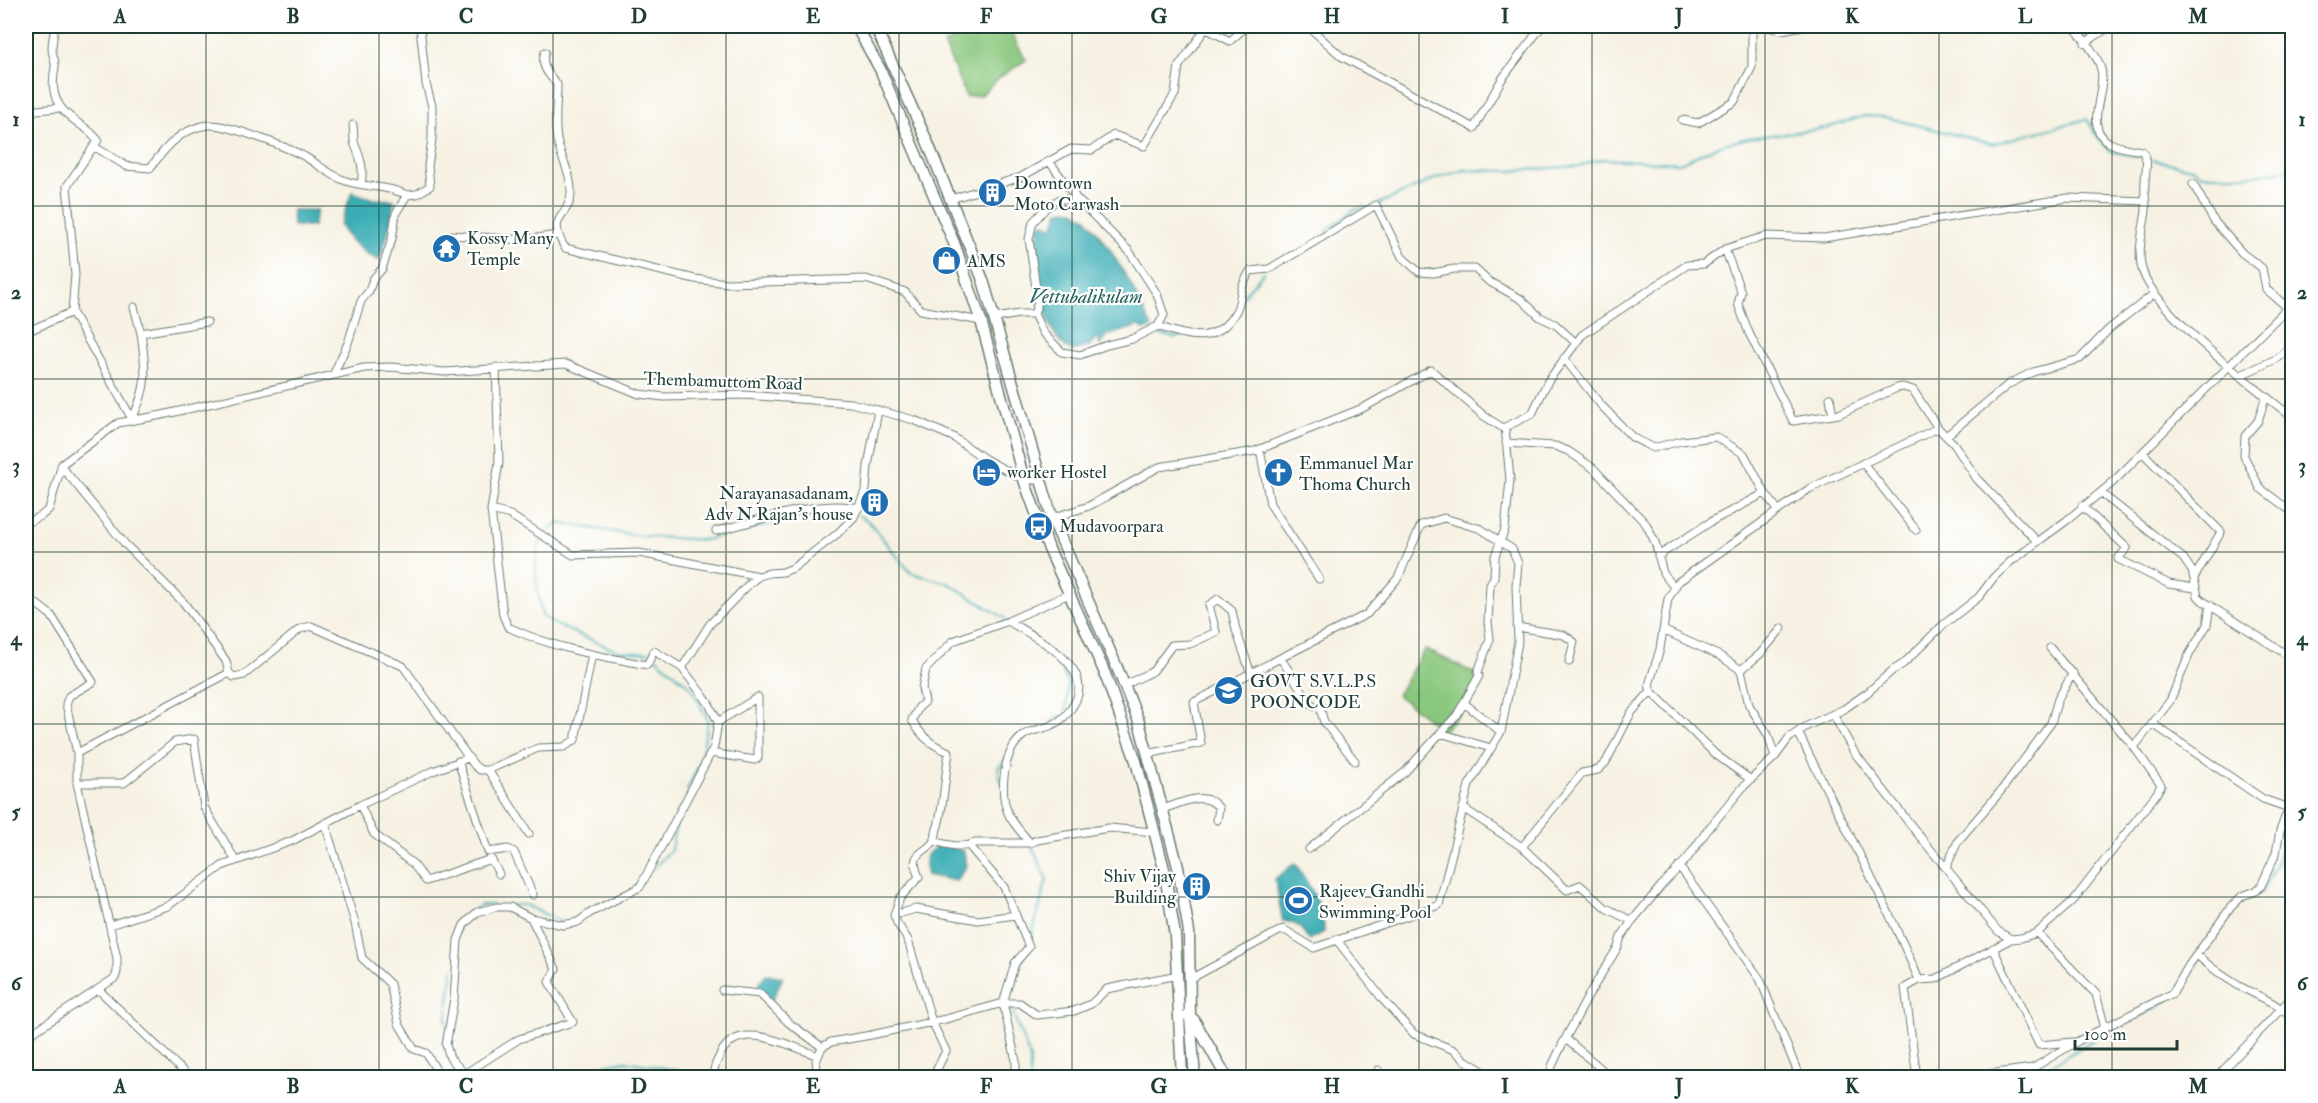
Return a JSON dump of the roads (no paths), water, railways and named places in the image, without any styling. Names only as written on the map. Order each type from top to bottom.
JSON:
[{"type":"main road","points":[[856,26],[880,69],[940,206],[981,321],[1024,480],[1050,549],[1104,671],[1125,725],[1164,869],[1175,935],[1182,1077]]},
{"type":"main road","points":[[875,26],[951,199],[983,280],[996,318],[1052,518],[1139,722],[1178,867],[1189,932],[1190,1016],[1196,1077]]},
{"type":"main road","points":[[1178,1016],[1190,1016]]},
{"type":"main road","points":[[1190,1016],[1227,1077]]},
{"type":"street","points":[[55,26],[52,49],[55,66],[53,84],[59,108],[98,140],[67,186],[75,275],[72,312],[132,419]]},
{"type":"street","points":[[95,147],[126,166],[150,168],[171,142],[193,129],[213,125],[289,149],[344,181],[396,189],[407,195],[417,194],[430,186],[428,166],[432,139],[432,106],[426,84],[420,26]]},
{"type":"street","points":[[943,26],[950,26]]},
{"type":"street","points":[[951,199],[1021,177],[1071,149],[1092,150],[1114,135],[1144,146],[1175,94],[1179,66],[1203,27],[1230,41],[1247,26]]},
{"type":"street","points":[[1310,27],[1341,56],[1474,128],[1502,79],[1542,26]]},
{"type":"street","points":[[1682,120],[1698,123],[1734,102],[1752,67],[1752,26]]},
{"type":"street","points":[[1764,26],[1782,30],[1802,26]]},
{"type":"street","points":[[2073,26],[2101,68],[2102,83],[2097,105],[2097,126],[2105,139],[2111,143],[2142,152],[2145,156],[2146,201],[2140,242],[2141,265],[2149,286],[2166,308],[2228,365],[2292,417]]},
{"type":"street","points":[[2085,43],[2108,26]]},
{"type":"street","points":[[545,52],[542,59],[545,70],[557,84],[557,140],[571,180],[571,198],[559,218],[557,235],[565,248],[695,279],[728,283],[866,279],[905,292],[921,310],[981,321]]},
{"type":"street","points":[[26,111],[59,108]]},
{"type":"street","points":[[353,124],[355,144],[363,167],[361,184]]},
{"type":"street","points":[[1049,161],[1077,199],[1129,250],[1157,294],[1164,315],[1158,326],[1132,339],[1080,355],[1062,352],[1043,333],[1034,315],[1038,302],[1029,239],[1033,222],[1047,207],[1060,199],[1077,199]]},
{"type":"street","points":[[1550,1077],[1552,1066],[1566,1039],[1632,921],[1700,843],[1718,817],[1775,757],[1789,738],[1867,693],[1887,675],[1904,664],[1943,625],[1980,597],[1994,577],[2010,562],[2100,493],[2290,306],[2266,290],[2262,268],[2242,253],[2236,243],[2214,221],[2193,184]]},
{"type":"street","points":[[333,375],[348,343],[362,301],[385,261],[392,239],[396,213],[407,195]]},
{"type":"street","points":[[1505,427],[1532,414],[1548,381],[1582,335],[1687,265],[1704,264],[1725,249],[1766,236],[1824,238],[2068,198],[2146,201]]},
{"type":"street","points":[[1158,326],[1192,336],[1212,335],[1223,327],[1237,310],[1242,288],[1250,271],[1269,269],[1376,205],[1402,257],[1419,272],[1476,270],[1488,281],[1521,299],[1540,317],[1555,324],[1576,343]]},
{"type":"street","points":[[452,235],[524,240],[557,235]]},
{"type":"street","points":[[1725,249],[1741,292],[1738,304],[1749,333],[1793,421],[1833,415],[1903,387],[1913,390],[1938,428],[1954,444],[1977,479],[2037,541]]},
{"type":"street","points":[[1946,436],[2008,384],[2034,372],[2080,359],[2109,329],[2155,293]]},
{"type":"street","points":[[132,419],[142,400],[147,376],[141,333],[134,307]]},
{"type":"street","points":[[26,332],[72,312]]},
{"type":"street","points":[[996,318],[1034,315]]},
{"type":"street","points":[[141,333],[207,322]]},
{"type":"street","points":[[2241,375],[2276,359],[2292,346]]},
{"type":"street","points":[[1564,358],[1600,404],[1632,437],[1653,448],[1681,441],[1716,437],[1744,454],[1778,510]]},
{"type":"street","name":"Thembamuttom Road","points":[[61,466],[74,453],[118,423],[364,368],[391,367],[445,372],[566,364],[630,391],[664,398],[744,395],[851,403],[914,420],[953,437],[985,459],[1024,480]]},
{"type":"street","points":[[496,367],[499,463],[491,510],[503,615],[508,627],[543,641],[647,665],[654,651],[682,668],[708,702],[718,722],[717,735],[711,753],[640,887],[590,912],[578,922],[563,926],[531,918],[510,907],[497,907],[477,912],[464,925],[458,940],[454,999],[446,1045],[450,1058],[461,1075],[519,1039],[573,1022],[549,982],[556,969],[531,918]]},
{"type":"street","points":[[1052,518],[1089,506],[1159,467],[1260,449],[1363,408],[1431,370],[1484,416],[1505,427]]},
{"type":"street","points":[[2266,396],[2258,421],[2245,436],[2244,456],[2260,488],[2292,512]]},
{"type":"street","points":[[1830,398],[1833,415]]},
{"type":"street","points":[[491,510],[510,515],[573,555],[639,553],[759,576],[793,568],[854,518],[866,489],[878,410]]},
{"type":"street","points":[[1309,849],[1405,772],[1457,715],[1479,676],[1478,672],[1490,639],[1488,602],[1490,585],[1494,577],[1495,556],[1505,529],[1510,480],[1505,427]]},
{"type":"street","points":[[1751,780],[1715,754],[1650,691],[1649,685],[1660,649],[1668,598],[1674,587],[1691,572],[1809,489],[1938,428]]},
{"type":"street","points":[[1506,443],[1555,446],[1568,451],[1593,468],[1646,524],[1655,542],[1663,573],[1674,587]]},
{"type":"street","points":[[1260,449],[1270,504],[1319,579]]},
{"type":"street","points":[[2143,453],[2220,532],[2194,578]]},
{"type":"street","points":[[1863,463],[1916,530]]},
{"type":"street","points":[[61,466],[125,544],[184,603],[226,662],[229,673],[234,676],[244,675],[300,629],[311,626],[403,666],[477,768],[488,770],[538,747],[564,747],[575,740],[592,654]]},
{"type":"street","points":[[26,523],[41,516],[49,509],[61,466]]},
{"type":"street","points":[[1024,480],[1040,480]]},
{"type":"street","points":[[1658,556],[1712,521],[1766,493]]},
{"type":"street","points":[[2100,493],[2182,558],[2194,578],[2198,596],[2292,658]]},
{"type":"street","points":[[716,531],[825,506],[846,505],[859,508]]},
{"type":"street","points":[[2082,506],[2127,548],[2118,559],[2169,584],[2195,588]]},
{"type":"street","points":[[1147,754],[1201,743],[1194,702],[1367,614],[1398,578],[1422,525],[1444,518],[1481,529],[1512,549],[1518,563],[1516,585],[1518,642],[1501,732],[1469,784],[1439,905],[1314,948],[1282,929],[1190,980]]},
{"type":"street","points":[[682,668],[722,610],[759,576]]},
{"type":"street","points":[[936,1077],[936,1071],[946,1051],[932,1022],[908,940],[894,915],[900,898],[919,877],[915,869],[916,860],[922,850],[934,841],[942,811],[949,752],[937,747],[919,733],[912,720],[919,707],[925,702],[922,688],[923,677],[926,669],[953,641],[1008,621],[1069,594]]},
{"type":"street","points":[[26,596],[51,615],[93,682],[69,696],[66,704],[77,753],[77,783],[117,958],[115,978],[26,1037]]},
{"type":"street","points":[[1125,685],[1153,671],[1172,645],[1190,644],[1216,632],[1209,604],[1218,599],[1233,610],[1236,630],[1251,674]]},
{"type":"street","points":[[2134,747],[2170,701],[2190,653],[2207,625],[2210,605]]},
{"type":"street","points":[[1008,621],[1051,648],[1072,665],[1080,685],[1076,701],[1065,716],[1051,726],[1023,735],[1011,752],[1003,770],[1008,813],[1030,843]]},
{"type":"street","points":[[1517,627],[1564,635],[1574,642],[1569,662]]},
{"type":"street","points":[[1742,670],[1760,654],[1782,628]]},
{"type":"street","points":[[1663,630],[1720,656],[1742,670],[1749,705],[1768,735],[1775,757]]},
{"type":"street","points":[[1917,1077],[1905,988],[1919,980],[1936,979],[2011,939],[2037,933],[2074,900],[2160,789],[2159,780],[2134,747],[2050,648]]},
{"type":"street","points":[[1281,659],[1311,704],[1320,708],[1324,722],[1355,761]]},
{"type":"street","points":[[77,753],[229,673]]},
{"type":"street","points":[[1946,868],[1958,841],[2000,792],[2051,723],[2058,699],[2073,673]]},
{"type":"street","points":[[1522,847],[1582,773],[1598,770],[1605,762],[1631,713],[1650,691]]},
{"type":"street","points":[[711,753],[755,760],[758,758],[758,697],[718,722]]},
{"type":"street","points":[[1464,703],[1501,732]]},
{"type":"street","points":[[1833,714],[1854,752],[1998,931],[2011,939]]},
{"type":"street","points":[[2153,724],[2264,799],[2289,808]]},
{"type":"street","points":[[1798,732],[1842,824],[1890,913],[1919,980]]},
{"type":"street","points":[[1440,733],[1491,748]]},
{"type":"street","points":[[77,783],[124,783],[175,742],[194,740],[204,807],[236,861]]},
{"type":"street","points":[[110,925],[168,906],[222,866],[292,841],[360,805],[468,758]]},
{"type":"street","points":[[458,761],[488,852],[508,849],[514,852],[532,895]]},
{"type":"street","points":[[488,770],[529,834]]},
{"type":"street","points":[[1959,1077],[2033,1068],[2078,1041],[2173,993],[2231,907],[2242,896],[2256,891],[2261,886],[2276,853],[2280,831],[2292,798],[2292,776]]},
{"type":"street","points":[[1163,809],[1202,797],[1212,799],[1219,808],[1217,820]]},
{"type":"street","points":[[360,805],[374,834],[413,864],[426,881],[491,859],[499,874]]},
{"type":"street","points":[[1463,808],[1522,847],[1567,890],[1580,885],[1606,908],[1632,921]]},
{"type":"street","points":[[325,823],[352,912],[362,958],[390,984],[399,1023],[414,1048],[426,1053],[441,1077]]},
{"type":"street","points":[[934,841],[945,845],[969,846],[975,843],[1030,843],[1109,828],[1154,832]]},
{"type":"street","points":[[969,846],[1004,887],[1029,947],[1015,963],[1007,1003],[1016,1061],[1016,1077]]},
{"type":"street","points":[[1679,866],[1760,979],[1800,1077]]},
{"type":"street","points":[[894,915],[916,909],[978,920],[1016,915]]},
{"type":"street","points":[[2037,933],[2096,994],[2105,1028]]},
{"type":"street","points":[[1336,939],[1384,1001],[1414,1034],[1454,1050],[1465,1060],[1494,1077]]},
{"type":"street","points":[[1994,948],[2039,1045],[2078,1041]]},
{"type":"street","points":[[2197,955],[2212,969],[2237,985],[2282,1008],[2292,1017]]},
{"type":"street","points":[[818,1077],[816,1061],[822,1047],[831,1042],[932,1022],[1007,1003],[1020,1003],[1037,1015],[1074,1011],[1091,1004],[1107,990],[1178,975]]},
{"type":"street","points":[[98,989],[190,1077]]},
{"type":"street","points":[[722,990],[760,994],[789,1023],[822,1047]]},
{"type":"street","points":[[2216,1077],[2292,997]]},
{"type":"street","points":[[713,1077],[713,1070],[723,1048],[738,1037],[767,1038],[818,1056]]},
{"type":"street","points":[[1566,1039],[1612,1077]]},
{"type":"street","points":[[1376,1077],[1378,1070]]},
{"type":"water","points":[[352,192],[373,199],[394,200],[386,240],[378,260],[356,246],[340,225]]},
{"type":"water","name":"Vettubalikulam","points":[[1064,209],[1074,210],[1086,217],[1109,248],[1129,281],[1152,327],[1145,330],[1139,326],[1106,336],[1103,343],[1099,345],[1099,339],[1096,338],[1089,346],[1073,351],[1062,344],[1048,318],[1044,301],[1038,237],[1039,226],[1045,223],[1050,227],[1054,225],[1058,212]]},
{"type":"water","points":[[292,210],[317,210],[313,226],[293,226]]},
{"type":"water","points":[[940,844],[964,851],[966,867],[956,881],[927,875],[926,857]]},
{"type":"water","name":"Rajeev Gandhi Swimming Pool","points":[[1295,863],[1315,896],[1324,923],[1324,932],[1309,940],[1298,926],[1283,921],[1275,879]]},
{"type":"water","points":[[766,974],[783,977],[771,1002],[760,996],[759,983]]},
{"type":"waterway","points":[[1378,204],[1439,177],[1465,170],[1510,171],[1579,166],[1601,159],[1680,163],[1720,145],[1748,138],[1826,128],[1864,116],[1885,117],[1992,144],[2087,119],[2094,132],[2110,151],[2139,157]]},
{"type":"waterway","points":[[2153,160],[2192,168],[2201,175],[2255,175],[2292,169]]},
{"type":"waterway","points":[[1326,231],[1353,210],[1366,207]]},
{"type":"waterway","points":[[1242,297],[1264,272]]},
{"type":"waterway","points":[[1151,332],[1174,338],[1184,336]]},
{"type":"waterway","points":[[650,653],[618,651],[556,625],[542,616],[537,591],[537,554],[547,533],[557,523],[641,536],[704,540],[818,513],[853,513]]},
{"type":"waterway","points":[[858,515],[868,521],[911,573],[948,583],[1006,619]]},
{"type":"waterway","points":[[1056,655],[1068,684],[1066,710]]},
{"type":"waterway","points":[[654,656],[692,688],[708,721],[700,763],[687,790]]},
{"type":"waterway","points":[[1050,722],[1060,716]]},
{"type":"waterway","points":[[1001,782],[998,768],[1005,760]]},
{"type":"waterway","points":[[2236,907],[2246,899],[2262,892],[2277,861],[2292,813]]},
{"type":"waterway","points":[[654,868],[671,850],[676,824]]},
{"type":"waterway","points":[[1030,942],[1047,879],[1031,845]]},
{"type":"waterway","points":[[457,934],[459,922],[481,905],[492,905]]},
{"type":"waterway","points":[[513,905],[525,905],[561,922]]},
{"type":"waterway","points":[[571,920],[582,915]]},
{"type":"waterway","points":[[2203,953],[2223,923]]},
{"type":"waterway","points":[[1010,989],[1025,956]]},
{"type":"waterway","points":[[2176,993],[2197,963]]},
{"type":"waterway","points":[[446,1023],[453,969]]},
{"type":"waterway","points":[[2015,1078],[2054,1063],[2172,997]]},
{"type":"waterway","points":[[1010,1005],[1030,1058],[1030,1078]]},
{"type":"waterway","points":[[551,1078],[556,1075],[625,1061],[681,1071],[684,1078]]},
{"type":"place","name":"Downtown Moto Carwash","points":[[993,193]]},
{"type":"place","name":"Kossy Many Temple","points":[[446,248]]},
{"type":"place","name":"AMS","points":[[946,261]]},
{"type":"place","name":"worker Hostel","points":[[986,472]]},
{"type":"place","name":"Emmanuel Mar Thoma Church","points":[[1278,473]]},
{"type":"place","name":"Narayanasadanam, Adv N Rajan's house","points":[[874,503]]},
{"type":"place","name":"Mudavoorpara","points":[[1038,526]]},
{"type":"place","name":"GOVT S.V.L.P.S POONCODE","points":[[1229,691]]},
{"type":"place","name":"Shiv Vijay Building","points":[[1197,886]]},
{"type":"place","name":"Rajeev Gandhi Swimming Pool","points":[[1298,901]]}]
